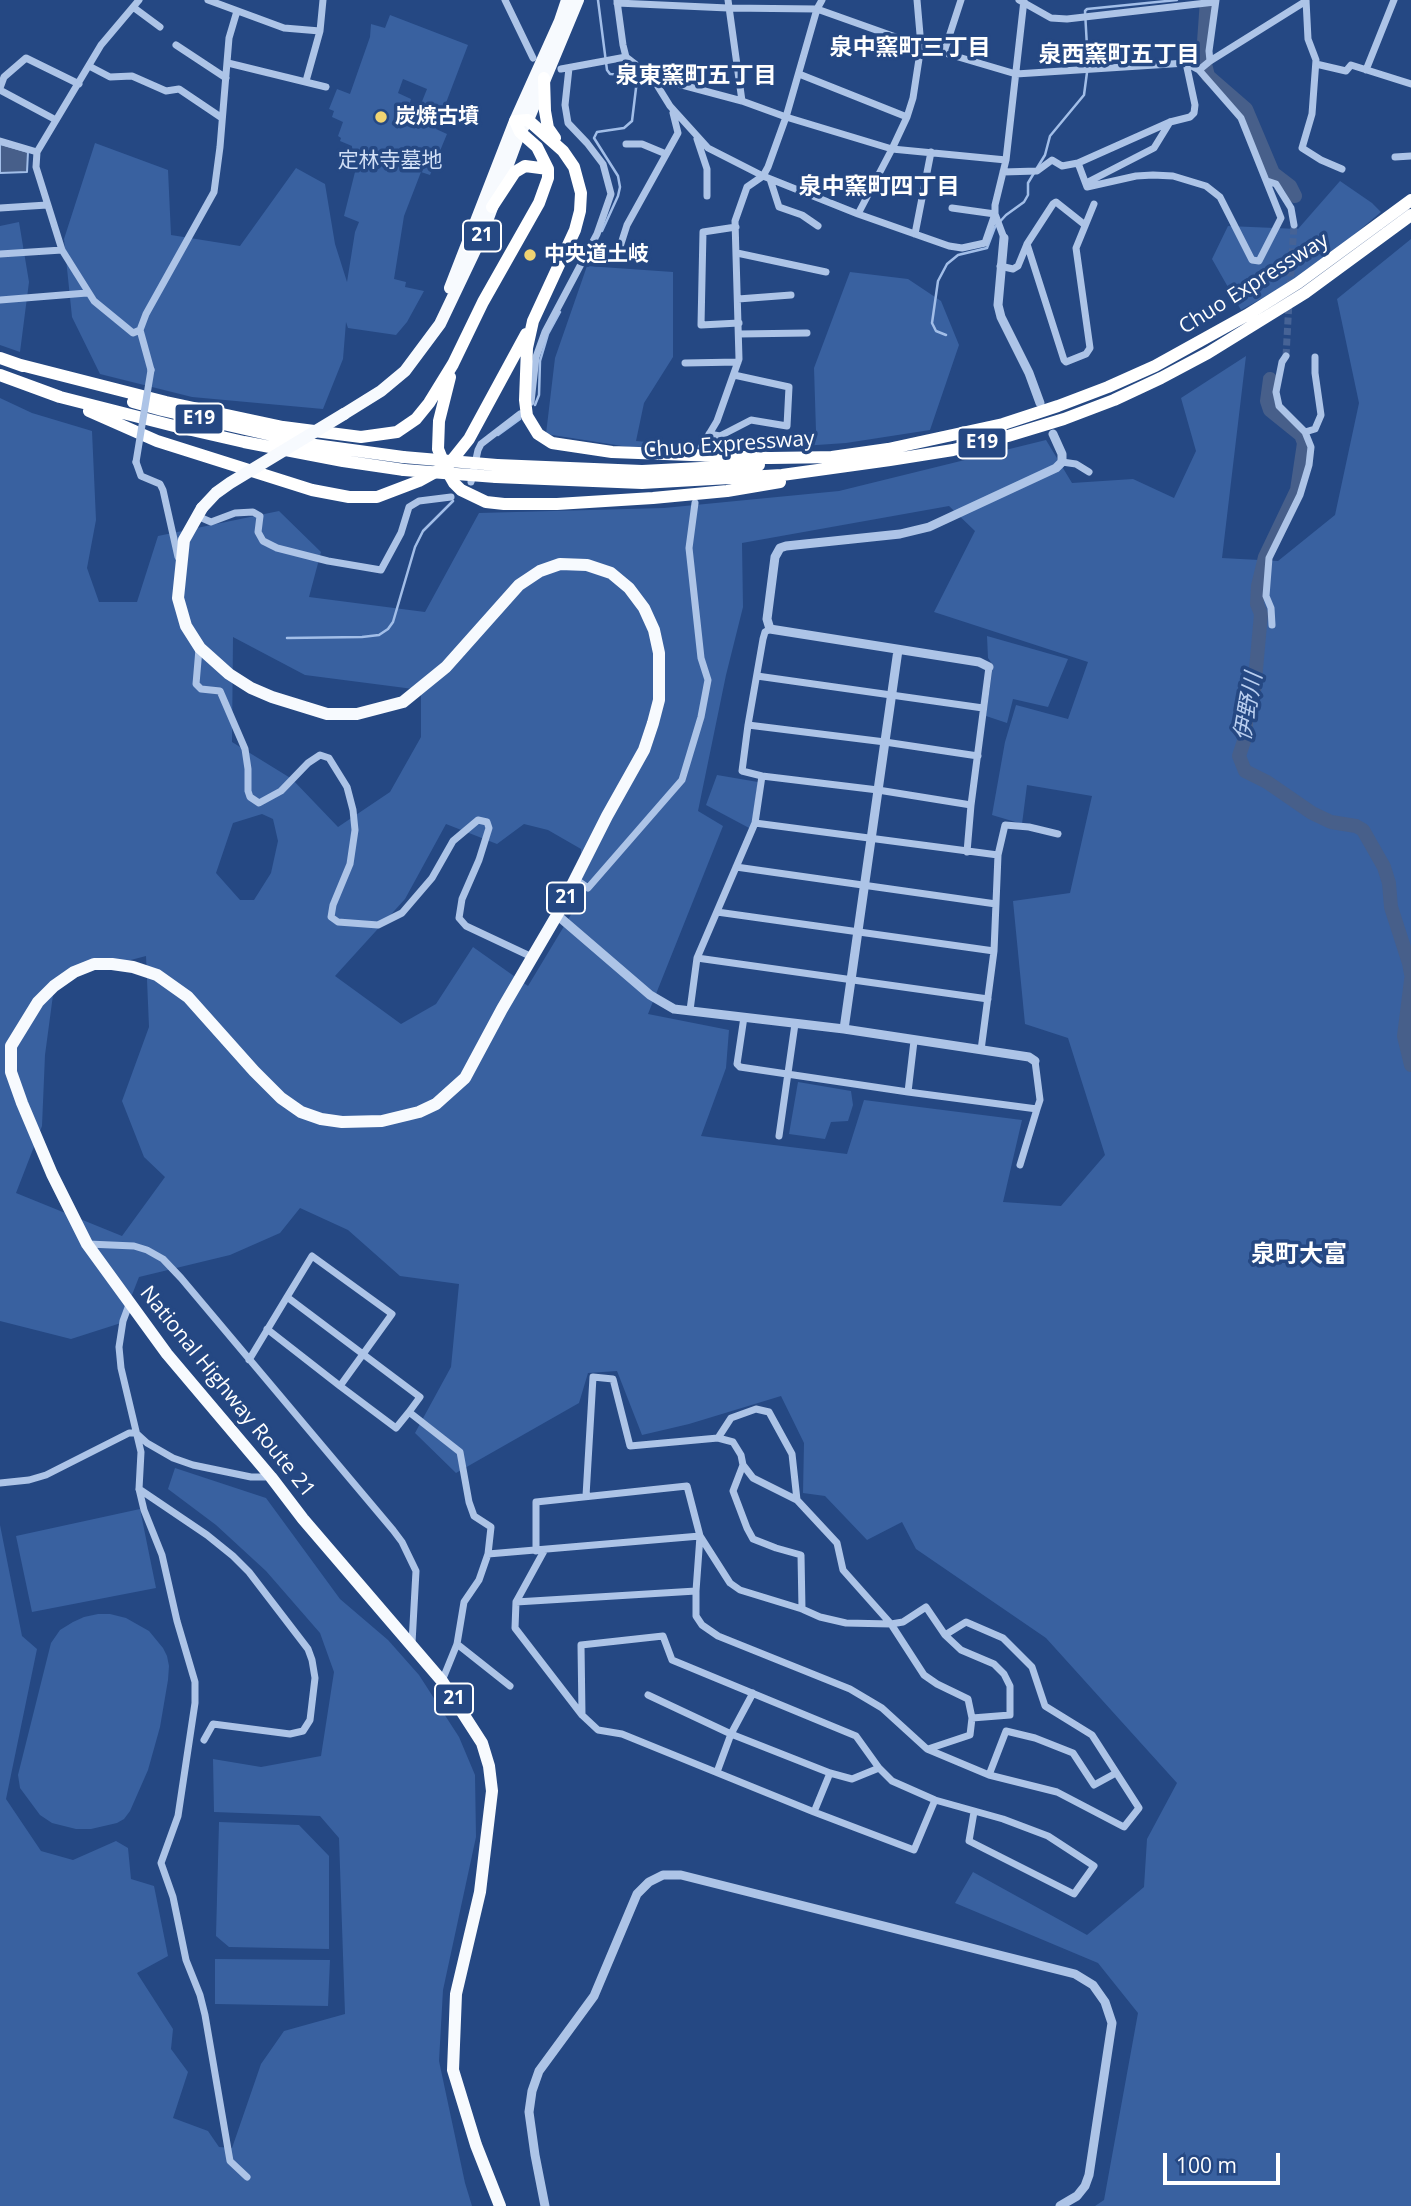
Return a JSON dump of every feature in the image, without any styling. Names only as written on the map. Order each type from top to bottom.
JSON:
[{"type":"highway","name":"National Highway Route 21","points":[[500,2206],[476,2145],[453,2070],[456,1994],[480,1892],[492,1791],[489,1766],[482,1743],[442,1681],[412,1643],[303,1519],[167,1354],[87,1244],[52,1174],[22,1102],[11,1072],[11,1046],[38,1002],[74,972],[94,964],[133,967],[157,975],[188,997],[254,1071],[281,1098],[301,1112],[321,1119],[382,1121],[419,1112],[436,1104],[465,1078],[557,915],[644,750],[659,700],[659,653],[654,630],[644,608],[629,588],[611,573],[587,565],[560,564],[540,571],[519,585],[446,667],[403,702],[357,714],[327,714],[272,697],[229,674],[200,648],[186,626],[178,598],[184,540],[200,512],[216,493],[381,391],[405,371],[436,331],[460,285],[492,207],[567,0]]},
{"type":"highway","name":"National Highway Route 21","points":[[424,346],[578,0]]},
{"type":"highway","points":[[60,397],[157,441],[312,490],[349,496],[377,496],[419,481],[444,467],[469,439],[533,321],[575,230],[580,211],[581,193],[574,167],[548,128],[544,78]]},
{"type":"highway","points":[[521,124],[563,151]]},
{"type":"highway","points":[[17,364],[166,402],[283,427],[361,437],[397,432],[416,419],[429,403],[453,364],[483,302],[539,203],[548,178],[548,169],[521,124]]},
{"type":"highway","points":[[492,207],[515,172],[525,166],[548,169]]},
{"type":"highway","name":"Chuo Expressway","points":[[496,471],[642,471],[742,466],[838,457],[888,449],[1003,424],[1108,387],[1155,366],[1298,283],[1411,200]]},
{"type":"highway","name":"Chuo Expressway","points":[[0,375],[60,397],[244,442],[342,461],[404,463],[642,482],[782,475],[953,450],[1064,419],[1161,378],[1220,346],[1285,306],[1411,215]]},
{"type":"highway","points":[[533,321],[525,375],[527,416],[538,434],[552,443],[612,452],[770,458],[838,457]]},
{"type":"highway","name":"Chuo Expressway","points":[[0,358],[162,410],[404,463]]},
{"type":"highway","points":[[453,364],[439,421],[438,449],[446,469],[461,491],[486,502],[557,504],[727,491],[840,472],[890,460]]},
{"type":"street","points":[[139,0],[101,45],[37,152],[36,167],[61,250],[87,293],[109,315],[133,333],[140,330]]},
{"type":"street","points":[[208,0],[284,28],[320,31]]},
{"type":"street","points":[[306,81],[320,31],[323,0]]},
{"type":"street","points":[[505,0],[533,58]]},
{"type":"street","points":[[818,226],[802,215],[779,207],[766,177],[822,0]]},
{"type":"street","points":[[858,214],[892,149],[913,98],[921,46],[917,0]]},
{"type":"street","points":[[944,52],[961,0]]},
{"type":"street","points":[[1199,70],[1306,0],[1308,40],[1316,64],[1312,114],[1302,148],[1342,169]]},
{"type":"street","points":[[1366,70],[1394,0]]},
{"type":"street","points":[[1040,403],[1029,373],[1001,317],[998,304],[1004,237],[995,205],[1006,160],[1022,1],[1051,18],[1079,18],[1216,1],[1210,61]]},
{"type":"street","points":[[998,219],[985,243],[962,248],[948,246],[766,177],[708,148],[696,138],[673,109],[652,77],[626,57],[617,2],[817,9],[921,46],[1016,75],[1186,63],[1199,70],[1241,118],[1281,218],[1259,261],[1252,260],[1220,197],[1206,186],[1173,176],[1136,176],[1087,187],[1078,163]]},
{"type":"street","points":[[728,4],[742,101]]},
{"type":"street","points":[[133,8],[160,27]]},
{"type":"street","points":[[181,568],[163,490],[160,484],[141,475],[136,462],[151,370],[140,330],[146,314],[214,192],[229,38],[237,11]]},
{"type":"street","points":[[176,45],[226,78]]},
{"type":"street","points":[[531,402],[536,357],[545,332],[597,234],[611,194],[603,164],[568,123],[565,68],[626,57]]},
{"type":"street","points":[[56,120],[0,89],[2,76],[26,58],[79,84]]},
{"type":"street","points":[[228,63],[326,87]]},
{"type":"street","points":[[1003,172],[1037,171],[1052,160],[1062,166],[1078,163],[1170,122],[1190,117],[1194,113],[1195,105],[1186,63]]},
{"type":"street","points":[[1316,64],[1346,71],[1351,65],[1411,84]]},
{"type":"street","points":[[89,66],[110,77],[132,76],[166,91],[179,89],[222,118]]},
{"type":"street","points":[[799,74],[907,117]]},
{"type":"street","points":[[652,77],[742,101],[892,149],[1006,160]]},
{"type":"street","points":[[619,250],[627,225],[678,133],[673,109]]},
{"type":"street","points":[[1086,183],[1154,148],[1170,122]]},
{"type":"street","points":[[696,138],[707,169],[707,196]]},
{"type":"street","points":[[0,141],[37,152]]},
{"type":"street","points":[[626,144],[642,144],[666,154]]},
{"type":"street","points":[[915,234],[931,152]]},
{"type":"street","points":[[1395,158],[1411,156]]},
{"type":"street","points":[[702,446],[717,421],[738,362],[735,220],[747,187],[766,177]]},
{"type":"street","points":[[1267,181],[1276,184],[1291,208],[1294,225]]},
{"type":"street","points":[[1000,266],[1013,269],[1018,266],[1027,244],[1056,202],[1085,225]]},
{"type":"street","points":[[1027,244],[1064,360],[1066,362],[1086,354],[1090,348],[1076,248],[1094,204]]},
{"type":"street","points":[[0,208],[47,205]]},
{"type":"street","points":[[952,208],[998,219]]},
{"type":"street","points":[[736,227],[703,232],[701,325],[739,323]]},
{"type":"street","points":[[0,254],[61,250]]},
{"type":"street","points":[[737,253],[826,272]]},
{"type":"street","points":[[0,300],[87,293]]},
{"type":"street","points":[[738,299],[790,295]]},
{"type":"street","points":[[739,334],[807,333]]},
{"type":"street","points":[[1272,625],[1271,608],[1266,596],[1269,558],[1300,495],[1311,447],[1305,432],[1279,405],[1276,391],[1282,362],[1286,356]]},
{"type":"street","points":[[1305,432],[1315,429],[1321,415],[1315,357]]},
{"type":"street","points":[[685,363],[738,362]]},
{"type":"street","points":[[709,434],[720,436],[751,419],[788,426],[789,387],[733,375]]},
{"type":"street","points":[[471,482],[481,444],[520,414]]},
{"type":"street","points":[[770,629],[767,619],[775,557],[780,548],[900,534],[929,527],[1056,468],[1062,462],[1062,454],[1054,434]]},
{"type":"street","points":[[1062,462],[1076,464],[1089,472]]},
{"type":"street","points":[[200,512],[211,522],[235,513],[253,512],[260,516],[258,532],[263,541],[277,548],[328,561],[381,570],[401,533],[409,507],[419,501],[451,497]]},
{"type":"street","points":[[575,880],[588,888],[682,780],[701,717],[708,680],[701,659],[689,548],[695,503]]},
{"type":"street","points":[[967,852],[989,667],[979,662],[770,629],[765,632],[742,771],[971,805]]},
{"type":"street","points":[[200,648],[196,684],[201,689],[220,691],[244,749],[250,797],[259,803],[281,791],[308,763],[320,755],[329,758],[347,787],[355,830],[350,864],[332,905],[331,917],[338,922],[378,925],[402,913],[432,878],[453,841],[478,820],[487,822],[489,828],[462,899],[459,918],[466,926],[532,957]]},
{"type":"street","points":[[844,1029],[898,650]]},
{"type":"street","points":[[757,676],[983,708]]},
{"type":"street","points":[[748,724],[978,757]]},
{"type":"street","points":[[690,1010],[697,958],[755,822],[762,776]]},
{"type":"street","points":[[755,822],[998,855]]},
{"type":"street","points":[[981,1050],[994,951],[998,855],[1005,825],[1058,834]]},
{"type":"street","points":[[736,867],[996,904]]},
{"type":"street","points":[[717,912],[994,951]]},
{"type":"street","points":[[557,915],[650,995],[674,1009],[844,1029],[1032,1058],[1035,1061],[1040,1100],[1020,1165]]},
{"type":"street","points":[[697,958],[988,999]]},
{"type":"street","points":[[744,1017],[737,1066],[1037,1109]]},
{"type":"street","points":[[779,1136],[795,1024]]},
{"type":"street","points":[[908,1092],[914,1041]]},
{"type":"street","points":[[87,1244],[134,1246],[163,1259],[402,1542],[416,1571],[412,1643]]},
{"type":"street","points":[[249,1360],[312,1256],[392,1314],[340,1386]]},
{"type":"street","points":[[267,1329],[396,1428],[420,1397],[287,1297]]},
{"type":"street","points":[[130,1302],[123,1321],[119,1348],[121,1368],[141,1452],[139,1489],[144,1510],[162,1555],[195,1682],[195,1703],[178,1816],[161,1863],[173,1897],[186,1960],[201,1995],[230,2161],[247,2177]]},
{"type":"street","points":[[586,1496],[593,1377],[613,1379],[630,1446],[718,1438],[733,1442],[741,1455],[743,1465],[753,1478],[796,1500],[837,1543],[843,1570],[891,1624],[924,1675],[968,1699],[972,1718],[970,1735],[927,1749]]},
{"type":"street","points":[[718,1438],[731,1418],[756,1409],[769,1412],[792,1454],[796,1500]]},
{"type":"street","points":[[409,1412],[460,1452],[474,1516],[491,1527],[488,1554],[480,1580],[464,1602],[457,1644],[442,1681]]},
{"type":"street","points":[[0,1483],[46,1475],[129,1433],[136,1433],[147,1443],[173,1458],[193,1465],[251,1477],[271,1477]]},
{"type":"street","points":[[743,1465],[733,1491],[747,1528],[752,1539],[801,1555],[802,1609]]},
{"type":"street","points":[[935,1800],[914,1850],[622,1734],[598,1730],[582,1715],[514,1628],[516,1602],[540,1551],[536,1502],[687,1486],[700,1536],[730,1583],[740,1590],[846,1623],[903,1622],[926,1608],[945,1635],[961,1650],[994,1664],[1004,1674],[1010,1686],[1010,1715],[972,1718]]},
{"type":"street","points":[[139,1489],[233,1556],[283,1616],[308,1649],[312,1660],[315,1678],[310,1720],[303,1731],[290,1734],[213,1724],[204,1740]]},
{"type":"street","points":[[488,1554],[700,1536]]},
{"type":"street","points":[[700,1536],[696,1616],[702,1625],[718,1636],[850,1689],[882,1708],[927,1749],[989,1775],[1058,1793],[1124,1827],[1139,1808],[1092,1735],[1045,1706],[1032,1667],[1003,1638],[966,1622],[945,1635]]},
{"type":"street","points":[[516,1602],[696,1591]]},
{"type":"street","points":[[582,1715],[581,1645],[663,1636],[672,1660],[856,1736],[892,1781],[935,1800],[1003,1819],[1048,1836],[1094,1866],[1074,1894],[969,1841],[974,1812]]},
{"type":"street","points":[[457,1644],[510,1686]]},
{"type":"street","points":[[717,1772],[731,1734],[753,1693]]},
{"type":"street","points":[[648,1695],[731,1734],[830,1773],[852,1779],[879,1768]]},
{"type":"street","points":[[989,1775],[1006,1731],[1035,1738],[1073,1753],[1094,1785],[1116,1773]]},
{"type":"street","points":[[814,1812],[830,1773]]},
{"type":"street","points":[[545,2206],[529,2112],[539,2071],[594,1996],[637,1894],[649,1882],[663,1875],[681,1875],[1075,1974],[1093,1985],[1105,2001],[1112,2023],[1085,2186],[1077,2196],[1060,2206]]},
{"type":"green space","name":"定林寺墓地","points":[[390,15],[468,45],[436,129],[447,134],[430,175],[421,172],[404,216],[394,279],[406,282],[405,287],[424,291],[407,322],[396,335],[348,328],[346,322],[343,359],[323,409],[192,397],[100,374],[72,317],[64,239],[95,143],[168,170],[171,235],[240,246],[296,168],[325,184],[335,244],[347,282],[359,222],[344,216],[357,164],[353,162],[355,158],[350,156],[352,146],[340,141],[338,136],[343,122],[332,117],[334,111],[329,109],[337,89],[350,94],[370,37],[371,24],[385,28]],"holes":[[[403,79],[427,89],[419,109],[409,106],[411,99],[398,93]]]},
{"type":"green space","points":[[1340,181],[1381,212],[1310,272],[1241,310],[1212,259],[1228,226],[1298,229]]},
{"type":"green space","points":[[19,222],[29,282],[20,352],[0,345],[0,226]]},
{"type":"green space","points":[[1411,239],[1411,2206],[1095,2206],[1104,2200],[1138,2013],[1098,1963],[955,1903],[973,1872],[1087,1935],[1144,1887],[1147,1839],[1177,1783],[1046,1638],[916,1549],[902,1522],[867,1540],[825,1496],[803,1493],[804,1443],[781,1396],[689,1424],[642,1435],[617,1371],[588,1373],[579,1403],[456,1473],[415,1433],[451,1367],[459,1284],[400,1276],[348,1230],[300,1208],[280,1233],[230,1255],[139,1277],[121,1323],[71,1339],[0,1321],[0,398],[32,413],[92,431],[96,520],[87,568],[99,602],[137,602],[158,536],[279,511],[321,552],[309,597],[425,612],[479,513],[664,508],[839,491],[1046,440],[1072,483],[1133,479],[1174,498],[1196,451],[1181,398],[1246,356],[1222,558],[1278,561],[1335,515],[1359,403],[1337,299]],"holes":[[[949,506],[975,531],[934,612],[1088,662],[1068,719],[1016,705],[1005,742],[992,815],[1022,824],[1027,785],[1092,796],[1070,893],[1013,901],[1025,1024],[1068,1038],[1105,1155],[1061,1206],[1003,1202],[1022,1120],[864,1100],[847,1154],[701,1136],[726,1068],[729,1030],[648,1014],[723,826],[698,811],[743,607],[742,543]],[[233,637],[305,675],[421,690],[421,737],[390,792],[338,827],[292,779],[232,742]],[[262,814],[273,819],[278,841],[271,873],[254,900],[240,900],[216,873],[233,823]],[[446,824],[497,844],[524,824],[548,830],[581,849],[581,898],[528,986],[473,947],[436,1004],[401,1024],[335,976],[405,899]],[[146,956],[149,1027],[122,1101],[144,1157],[165,1177],[122,1236],[16,1193],[42,1126],[45,1055],[55,980]]]},
{"type":"green space","points":[[587,266],[673,272],[673,357],[644,403],[636,441],[727,449],[816,431],[814,368],[850,272],[908,279],[941,301],[959,345],[930,430],[846,443],[729,451],[635,448],[546,434],[555,358]]},
{"type":"green space","points":[[987,636],[1068,659],[1048,707],[1013,699],[1007,723],[986,716],[993,665],[988,658]]},
{"type":"green space","points":[[717,775],[758,782],[751,829],[706,805]]},
{"type":"green space","points":[[798,1082],[851,1091],[853,1105],[848,1121],[831,1122],[825,1139],[789,1134]]},
{"type":"green space","points":[[175,1468],[266,1498],[340,1599],[388,1640],[419,1675],[459,1737],[475,1775],[476,1837],[443,1990],[439,2061],[472,2206],[0,2206],[0,1525],[22,1636],[37,1649],[6,1799],[41,1851],[73,1860],[116,1841],[128,1848],[131,1879],[154,1886],[168,1956],[137,1973],[173,2029],[171,2049],[188,2072],[173,2118],[208,2131],[219,2147],[232,2148],[261,2064],[284,2031],[345,2014],[339,1838],[320,1816],[214,1812],[213,1759],[261,1767],[321,1756],[334,1672],[320,1633],[266,1571],[216,1525],[168,1489]]},
{"type":"green space","points":[[140,1509],[156,1588],[32,1612],[16,1536]]},
{"type":"green space","points":[[98,1614],[126,1618],[149,1631],[167,1656],[168,1680],[160,1727],[148,1770],[130,1811],[117,1823],[91,1829],[76,1829],[52,1823],[40,1815],[20,1788],[18,1775],[51,1643],[60,1630],[84,1617]]},
{"type":"green space","points":[[219,1822],[299,1825],[329,1856],[329,1949],[229,1947],[216,1936]]},
{"type":"green space","points":[[215,1959],[330,1960],[328,2006],[215,2004]]},
{"type":"shaded area","points":[[0,144],[28,152],[27,172],[0,173]]},
{"type":"waterway","points":[[598,0],[607,70],[610,74],[633,75],[637,80],[632,121],[624,128],[597,132],[594,138],[618,176],[620,187],[602,231]]},
{"type":"waterway","points":[[1037,168],[1045,155],[1050,136],[1084,95],[1088,65],[1085,11],[1177,0]]},
{"type":"waterway","name":"伊野川","points":[[1207,0],[1203,56],[1208,76],[1246,109],[1273,173],[1290,186],[1295,196]]},
{"type":"waterway","points":[[946,335],[936,331],[932,323],[938,281],[947,264],[958,255],[987,248],[995,227],[1024,202],[1028,195],[1028,183],[1034,173]]},
{"type":"waterway","points":[[587,259],[597,240]]},
{"type":"waterway","points":[[535,405],[539,395],[540,361],[548,334],[560,312]]},
{"type":"waterway","name":"伊野川","points":[[1270,379],[1267,401],[1270,410],[1301,435],[1304,443],[1297,490],[1265,557],[1258,586],[1257,604],[1261,614],[1254,691],[1246,699],[1246,735],[1239,756],[1245,771],[1267,782],[1312,813],[1331,822],[1356,826],[1363,830],[1384,867],[1389,883],[1391,907],[1411,974]]},
{"type":"waterway","points":[[498,435],[520,419]]},
{"type":"waterway","points":[[287,638],[362,637],[379,635],[388,629],[393,622],[415,547],[423,531],[453,501]]},
{"type":"waterway","name":"伊野川","points":[[1411,980],[1404,1036],[1411,1065]]},
{"type":"tunnel","points":[[1290,287],[1294,225]]},
{"type":"tunnel","points":[[1286,356],[1289,302]]},
{"type":"place","name":"炭焼古墳","points":[[381,117]]},
{"type":"place","name":"中央道土岐","points":[[530,255]]},
{"type":"district","name":"泉中窯町三丁目","points":[[910,48]]},
{"type":"district","name":"泉西窯町五丁目","points":[[1119,55]]},
{"type":"district","name":"泉東窯町五丁目","points":[[696,76]]},
{"type":"district","name":"泉中窯町四丁目","points":[[879,187]]},
{"type":"district","name":"泉町大富","points":[[1299,1255]]}]
